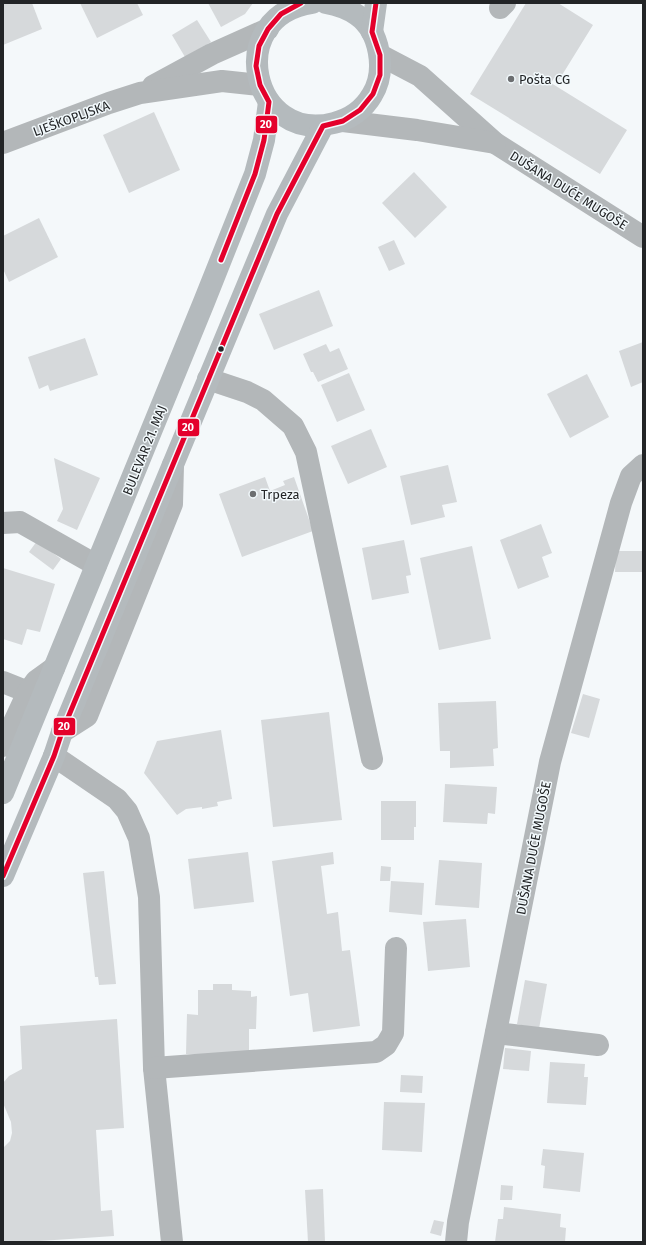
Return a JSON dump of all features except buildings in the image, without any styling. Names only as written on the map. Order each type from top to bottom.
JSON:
[{"type":"main road","points":[[265,94],[284,116],[303,124],[333,124],[360,110],[373,94],[380,75],[380,55],[372,32],[358,16],[340,6],[326,3]]},
{"type":"main road","points":[[372,32],[376,3]]},
{"type":"main road","name":"BULEVAR 21. MAJ","points":[[3,793],[255,174],[264,140],[265,94],[256,66],[259,46],[268,29],[281,14],[304,4]]},
{"type":"main road","points":[[3,876],[54,756],[62,732],[277,214],[333,124]]},
{"type":"street","name":"LJEŠKOPLJSKA","points":[[140,93],[212,54],[268,29]]},
{"type":"street","name":"DUŠANA DUĆE MUGOŠE","points":[[380,55],[420,76],[495,143],[643,237]]},
{"type":"street","name":"LJEŠKOPLJSKA","points":[[3,143],[108,103],[140,93],[222,81],[265,94]]},
{"type":"street","name":"DUŠANA DUĆE MUGOŠE","points":[[333,124],[417,130],[495,143]]},
{"type":"street","points":[[208,379],[247,392],[263,400],[292,426],[306,452],[372,759]]},
{"type":"street","name":"DUŠANA DUĆE MUGOŠE","points":[[456,1242],[458,1222],[550,762],[621,503],[631,476],[643,464]]},
{"type":"street","points":[[3,523],[20,522],[96,565]]},
{"type":"street","points":[[5,734],[28,692],[36,681],[54,668]]},
{"type":"street","points":[[3,682],[28,692]]},
{"type":"street","points":[[54,756],[117,799],[127,811],[139,838],[150,897],[154,1068],[172,1242]]},
{"type":"street","points":[[154,1068],[376,1052],[386,1045],[393,1034],[396,948]]},
{"type":"street","points":[[496,1033],[598,1045]]},
{"type":"transit line","name":"20","points":[[221,260],[255,174],[264,140],[269,102],[260,85],[256,66],[259,46],[268,29],[281,14],[301,3]]},
{"type":"transit line","name":"20","points":[[3,876],[54,756],[62,732],[277,214],[323,126],[343,121],[360,110],[373,94],[380,75],[380,55],[372,32],[376,3]]},
{"type":"place","name":"Pošta CG","points":[[511,79]]},
{"type":"place","name":"Trpeza","points":[[253,494]]}]
